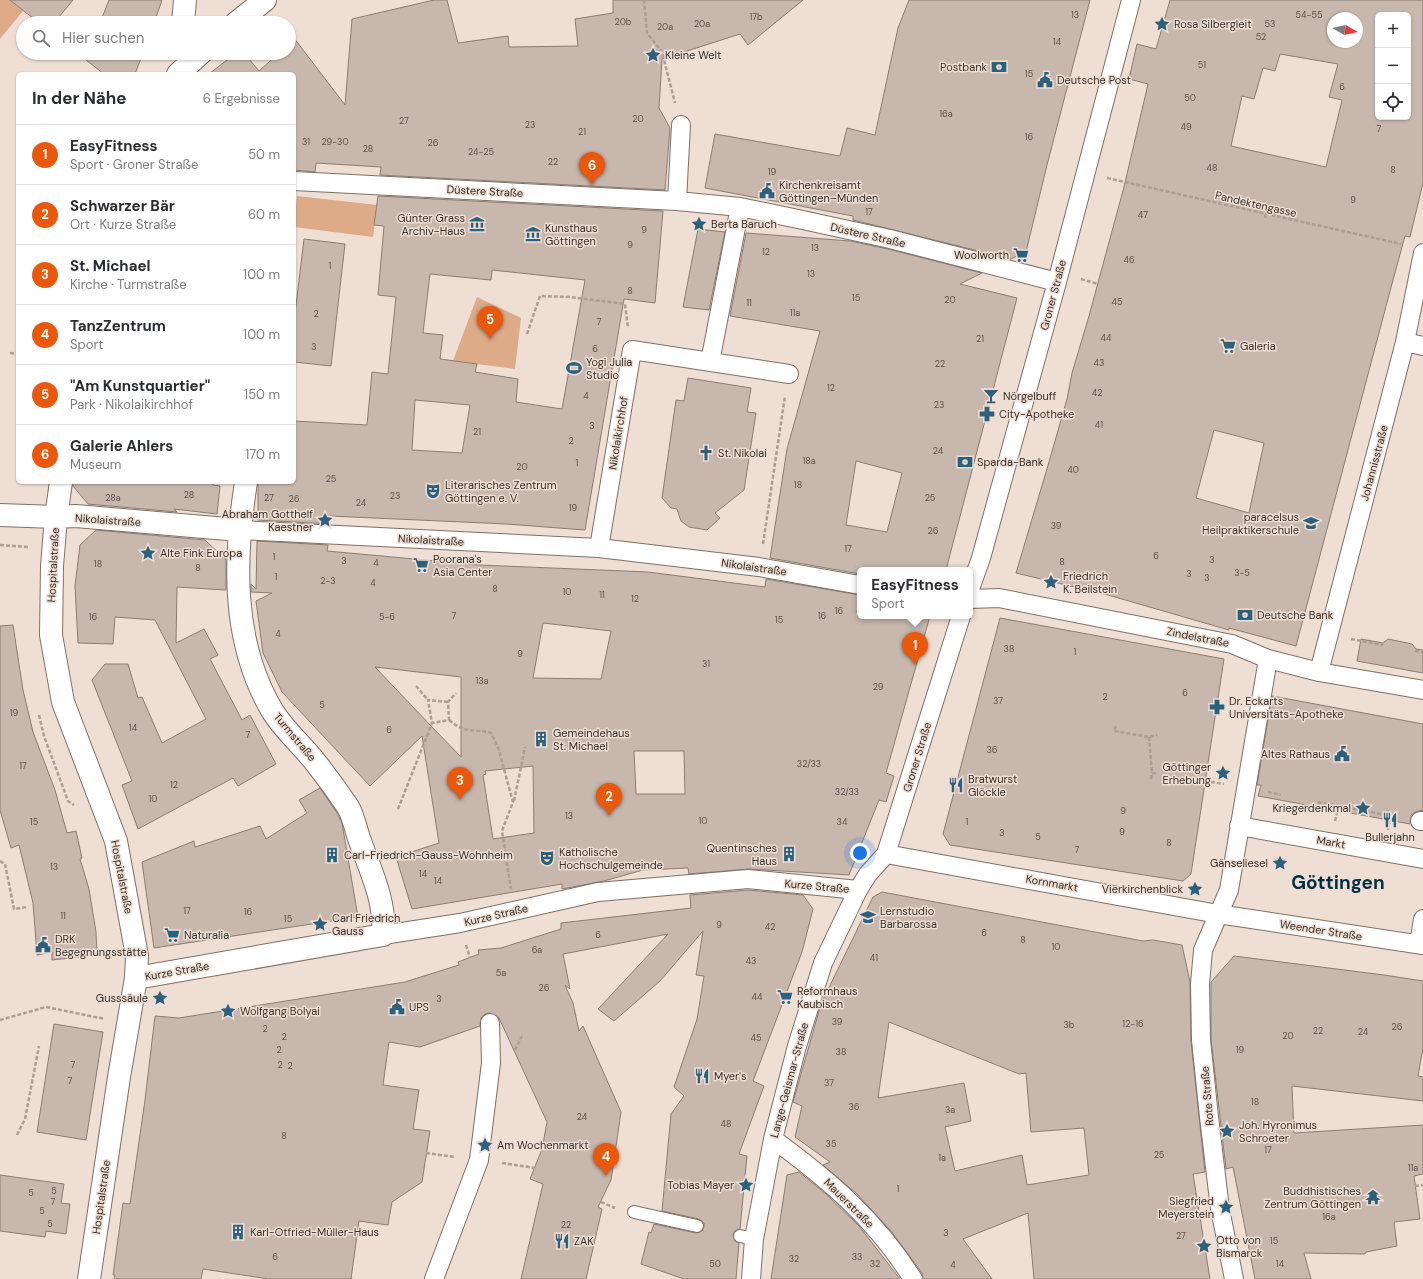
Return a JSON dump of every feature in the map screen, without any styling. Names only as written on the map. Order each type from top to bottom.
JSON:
[{"type":"street","points":[[184,16],[185,0]]},
{"type":"street","points":[[245,16],[265,0]]},
{"type":"street","name":"Groner Straße","points":[[973,581],[981,558],[1057,282],[1131,0]]},
{"type":"street","points":[[178,72],[179,60]]},
{"type":"street","points":[[180,72],[193,60]]},
{"type":"street","points":[[677,201],[681,125]]},
{"type":"street","name":"Düstere Straße","points":[[296,181],[677,201],[740,207],[890,239],[1057,282]]},
{"type":"street","points":[[710,362],[740,207]]},
{"type":"street","name":"Johannisstraße","points":[[1318,672],[1405,342],[1423,253]]},
{"type":"street","points":[[1405,342],[1423,346]]},
{"type":"street","name":"Nikolaikirchhof","points":[[599,548],[632,350],[789,374]]},
{"type":"street","name":"Hospitalstraße","points":[[61,484],[52,566],[51,635],[53,649],[63,702],[116,841],[137,956],[136,978],[89,1279]]},
{"type":"street","name":"Turmstraße","points":[[246,484],[239,530],[238,589],[244,636],[257,676],[273,712],[315,762],[349,809],[379,893],[384,918],[382,935]]},
{"type":"street","name":"Nikolaistraße","points":[[0,515],[56,518],[76,516],[239,530],[599,548],[759,566],[857,584]]},
{"type":"street","name":"Zindelstraße","points":[[973,598],[999,598],[1232,644],[1268,659],[1318,672],[1423,690]]},
{"type":"street","name":"Groner Straße","points":[[858,890],[868,874],[886,854],[960,619]]},
{"type":"street","points":[[1218,914],[1229,890],[1268,659]]},
{"type":"street","name":"Markt","points":[[1239,826],[1423,859]]},
{"type":"street","name":"Kornmarkt","points":[[886,854],[1218,914]]},
{"type":"street","name":"Kurze Straße","points":[[136,978],[382,935],[460,923],[598,892],[748,879],[858,890]]},
{"type":"street","name":"Lange-Geismar-Straße","points":[[751,1279],[747,1238],[797,1046],[823,963],[858,890]]},
{"type":"street","name":"Weender Straße","points":[[1218,914],[1421,945]]},
{"type":"street","name":"Rote Straße","points":[[1218,914],[1203,950],[1200,984],[1201,1040],[1220,1209],[1234,1279]]},
{"type":"street","points":[[1421,945],[1423,919]]},
{"type":"street","points":[[434,1279],[479,1160],[492,1063],[490,1023]]},
{"type":"street","name":"Mauerstraße","points":[[773,1139],[813,1168],[842,1193],[886,1241],[913,1279]]},
{"type":"lane","points":[[634,1212],[697,1226]]},
{"type":"path","points":[[644,0],[647,33],[662,52],[681,125]]},
{"type":"path","name":"Pandektengasse","points":[[1086,173],[1265,216],[1406,245]]},
{"type":"path","points":[[1265,216],[1268,204]]},
{"type":"path","points":[[527,334],[540,296],[570,297],[625,304]]},
{"type":"path","points":[[10,353],[16,354]]},
{"type":"path","points":[[759,566],[789,374]]},
{"type":"path","points":[[0,545],[30,548]]},
{"type":"path","points":[[1360,641],[1382,645]]},
{"type":"path","points":[[1415,651],[1423,652]]},
{"type":"path","points":[[398,809],[432,723],[428,700],[416,686]]},
{"type":"path","points":[[448,720],[448,702],[456,693]]},
{"type":"path","points":[[428,700],[448,702]]},
{"type":"path","points":[[432,723],[448,720],[460,729],[467,731],[478,730],[491,733],[498,747],[513,802]]},
{"type":"path","points":[[1116,726],[1114,731],[1149,737],[1157,735]]},
{"type":"path","points":[[1149,737],[1152,773],[1151,779]]},
{"type":"path","points":[[515,911],[502,831],[513,802],[525,747]]},
{"type":"path","points":[[1152,773],[1157,774]]},
{"type":"path","points":[[1318,802],[1398,817]]},
{"type":"path","points":[[1337,811],[1338,806]]},
{"type":"path","points":[[1387,814],[1388,808]]},
{"type":"path","points":[[1389,825],[1390,820]]},
{"type":"path","points":[[0,861],[5,864],[14,909],[27,907]]},
{"type":"path","points":[[0,1020],[46,1007],[128,1024]]},
{"type":"path","points":[[17,1134],[25,1119],[39,1046]]},
{"type":"path","points":[[1415,1186],[1423,1185]]},
{"type":"path","points":[[1292,1194],[1346,1194]]},
{"type":"shaded area","points":[[0,0],[32,0],[19,16],[16,16],[16,20],[0,39]]},
{"type":"shaded area","points":[[297,196],[377,205],[373,237],[296,227]]},
{"type":"shaded area","points":[[477,297],[521,318],[515,369],[453,361]]},
{"type":"building","points":[[10,0],[73,0],[60,16],[30,16]]},
{"type":"building","points":[[109,0],[162,0],[156,16],[103,16]]},
{"type":"building","points":[[434,0],[447,0],[458,43],[508,36],[509,47],[578,46],[575,19],[613,13],[613,0],[803,0],[748,45],[740,34],[662,59],[659,108],[670,128],[665,190],[380,175],[381,167],[316,163],[315,172],[296,170],[296,72],[212,72],[227,60],[250,60],[259,71],[271,60],[296,60],[296,41],[345,105],[352,19]]},
{"type":"building","points":[[909,0],[1090,0],[1026,252],[1011,259],[853,220],[853,216],[705,188],[715,134],[840,156],[847,128],[875,135],[898,28]]},
{"type":"building","points":[[1170,0],[1423,0],[1423,183],[1410,237],[1405,236],[1296,646],[1229,628],[1229,630],[1108,595],[1016,573],[1067,399],[1072,373],[1124,187],[1148,84],[1129,79],[1137,44],[1156,49]],"holes":[[[1280,54],[1338,64],[1329,97],[1342,100],[1326,167],[1231,146],[1242,96],[1254,99],[1263,68],[1275,71]],[[1214,430],[1264,443],[1249,513],[1196,498]]]},
{"type":"building","points":[[86,60],[140,60],[136,72],[101,72]]},
{"type":"building","points":[[378,196],[663,211],[655,303],[624,299],[585,530],[506,524],[330,516],[329,524],[258,520],[258,484],[296,484],[296,421],[367,425],[372,372],[388,374],[396,297],[378,295],[384,226],[374,225]],"holes":[[[492,270],[585,280],[562,409],[516,402],[518,379],[475,372],[477,364],[440,359],[443,335],[423,333],[430,274],[491,280]],[[415,400],[470,405],[462,453],[412,450]]]},
{"type":"building","points":[[698,229],[725,232],[709,310],[683,307]]},
{"type":"building","points":[[746,233],[850,241],[888,249],[982,273],[960,284],[1017,298],[947,567],[857,567],[857,573],[770,558],[787,449],[820,331],[730,316]],"holes":[[[856,461],[902,473],[887,532],[846,525]]]},
{"type":"building","points":[[304,239],[345,244],[331,366],[296,362],[296,305]]},
{"type":"building","name":"St. Nikolai","points":[[688,378],[751,388],[747,412],[756,413],[744,490],[715,513],[720,518],[707,530],[689,527],[681,521],[677,509],[671,508],[662,498],[676,400],[684,401]]},
{"type":"building","points":[[73,484],[213,484],[220,486],[217,514],[174,509],[177,512],[88,504]]},
{"type":"building","points":[[96,530],[205,540],[226,560],[226,590],[177,587],[176,643],[204,629],[218,655],[210,659],[242,720],[250,715],[276,764],[238,786],[233,778],[138,829],[122,785],[132,781],[92,680],[105,664],[128,664],[138,698],[142,697],[162,743],[206,719],[155,620],[115,617],[113,644],[78,643],[75,586],[80,545]]},
{"type":"building","points":[[257,541],[328,545],[327,551],[480,565],[648,572],[765,587],[766,579],[857,594],[857,619],[929,619],[886,773],[894,776],[886,802],[879,800],[849,875],[749,869],[689,874],[688,868],[643,870],[604,881],[562,889],[562,884],[412,909],[396,857],[439,843],[422,736],[370,786],[282,692],[263,653],[256,601],[272,593],[251,592],[251,584],[256,589]],"holes":[[[543,623],[611,631],[601,679],[533,678]],[[375,667],[461,677],[461,757]],[[634,751],[684,751],[685,794],[636,794]],[[533,766],[534,833],[493,839],[483,775],[486,774],[485,771]]]},
{"type":"building","points":[[1000,618],[1224,659],[1191,874],[1183,881],[950,845],[943,834]]},
{"type":"building","points":[[13,625],[23,690],[33,732],[55,790],[67,833],[76,831],[82,858],[80,859],[89,889],[96,932],[97,955],[52,960],[52,952],[37,955],[33,903],[19,845],[11,848],[0,810],[0,626]]},
{"type":"building","points":[[1361,639],[1383,643],[1388,639],[1412,644],[1416,649],[1423,650],[1423,673],[1357,661]]},
{"type":"building","name":"Altes Rathaus","points":[[1272,696],[1423,724],[1423,810],[1415,812],[1411,815],[1410,824],[1258,796],[1261,785],[1257,785]]},
{"type":"building","points":[[320,788],[342,823],[358,917],[154,948],[142,862],[194,841],[195,847],[260,826],[266,839],[307,813],[299,800]]},
{"type":"building","points":[[748,890],[803,895],[813,909],[802,952],[753,1081],[764,1086],[739,1154],[747,1156],[740,1229],[735,1231],[733,1235],[735,1241],[739,1243],[736,1279],[684,1279],[641,1264],[649,1232],[651,1233],[654,1224],[696,1233],[702,1231],[704,1227],[704,1223],[699,1219],[662,1211],[671,1114],[684,1096],[674,1087],[697,1019],[704,976],[696,975],[703,931],[660,981],[614,1021],[598,1009],[668,934],[563,954],[570,989],[565,985],[573,1003],[579,1031],[583,1026],[621,1112],[611,1180],[598,1207],[602,1209],[586,1279],[521,1279],[543,1184],[530,1179],[542,1149],[547,1122],[499,1018],[490,1013],[485,1014],[481,1018],[480,1026],[420,1047],[389,1042],[383,1085],[419,1090],[413,1129],[430,1131],[422,1182],[392,1202],[388,1225],[359,1221],[351,1279],[269,1279],[203,1269],[201,1279],[114,1279],[115,1275],[113,1275],[123,1203],[130,1204],[155,1016],[179,1018],[405,982],[459,965],[458,962],[479,954],[478,950],[501,948],[561,929],[561,923],[691,908],[690,895]]},
{"type":"building","points":[[882,892],[1143,941],[1153,940],[1182,945],[1190,982],[1191,1041],[1205,1172],[1193,1174],[1210,1279],[1034,1279],[1028,1213],[963,1239],[992,1279],[923,1279],[922,1273],[891,1231],[857,1194],[823,1165],[830,1162],[795,1137],[802,1106],[793,1102],[821,1004],[873,897]],"holes":[[[889,1022],[1019,1074],[1026,1073],[1031,1132],[1084,1128],[1089,1175],[1027,1185],[1022,1155],[955,1171],[945,1127],[971,1121],[964,1083],[878,1098]]]},
{"type":"building","points":[[1234,956],[1423,981],[1423,1048],[1418,1076],[1423,1077],[1423,1101],[1292,1086],[1294,1133],[1423,1125],[1423,1174],[1414,1176],[1420,1219],[1394,1222],[1397,1246],[1366,1252],[1365,1254],[1304,1253],[1311,1279],[1255,1279],[1233,1167],[1226,1169],[1211,1039],[1211,982]]},
{"type":"building","points":[[54,1024],[103,1032],[86,1140],[37,1132]]},
{"type":"building","points":[[799,1172],[825,1193],[859,1226],[900,1279],[771,1279],[787,1175]]},
{"type":"building","points":[[0,1175],[64,1184],[61,1203],[70,1204],[66,1234],[46,1231],[45,1237],[0,1231]]},
{"type":"place","name":"Rosa Silbergleit","points":[[1162,24]]},
{"type":"place","name":"Kleine Welt","points":[[653,55]]},
{"type":"place","name":"Postbank","points":[[999,67]]},
{"type":"place","name":"Deutsche Post","points":[[1045,80]]},
{"type":"place","name":"Galerie Ahlers","points":[[592,185]]},
{"type":"place","name":"Kirchenkreisamt Göttingen–Münden","points":[[767,191]]},
{"type":"place","name":"Günter Grass Archiv-Haus","points":[[477,224]]},
{"type":"place","name":"Berta Baruch","points":[[699,224]]},
{"type":"place","name":"Kunsthaus Göttingen","points":[[533,234]]},
{"type":"place","name":"Woolworth","points":[[1021,255]]},
{"type":"place","name":"\"Am Kunstquartier\"","points":[[490,339]]},
{"type":"place","name":"Galeria","points":[[1228,346]]},
{"type":"place","name":"Yogi Julia Studio","points":[[574,368]]},
{"type":"place","name":"Nörgelbuff","points":[[991,396]]},
{"type":"place","name":"City-Apotheke","points":[[987,414]]},
{"type":"place","name":"St. Nikolai","points":[[706,453]]},
{"type":"place","name":"Sparda-Bank","points":[[965,462]]},
{"type":"place","name":"Literarisches Zentrum Göttingen e. V.","points":[[433,491]]},
{"type":"place","name":"Abraham Gotthelf Kaestner","points":[[325,520]]},
{"type":"place","name":"paracelsus Heilpraktikerschule","points":[[1311,523]]},
{"type":"place","name":"Alte Fink Europa","points":[[148,553]]},
{"type":"place","name":"Poorana's Asia Center","points":[[421,565]]},
{"type":"place","name":"Friedrich K. Beilstein","points":[[1051,582]]},
{"type":"place","name":"Deutsche Bank","points":[[1245,615]]},
{"type":"place","name":"EasyFitness","points":[[915,665]]},
{"type":"place","name":"Dr. Eckarts Universitäts-Apotheke","points":[[1217,707]]},
{"type":"place","name":"Gemeindehaus St. Michael","points":[[541,739]]},
{"type":"place","name":"Altes Rathaus","points":[[1342,754]]},
{"type":"place","name":"Göttinger Erhebung","points":[[1223,773]]},
{"type":"place","name":"Bratwurst Glöckle","points":[[956,785]]},
{"type":"place","name":"St. Michael","points":[[460,800]]},
{"type":"place","name":"Kriegerdenkmal","points":[[1363,808]]},
{"type":"place","name":"Schwarzer Bär","points":[[609,816]]},
{"type":"place","name":"Bullerjahn","points":[[1390,820]]},
{"type":"place","name":"Quentinsches Haus","points":[[789,854]]},
{"type":"place","name":"Carl-Friedrich-Gauss-Wohnheim","points":[[332,855]]},
{"type":"place","name":"Katholische Hochschulgemeinde","points":[[547,858]]},
{"type":"place","name":"Gänseliesel","points":[[1280,863]]},
{"type":"place","name":"Vierkirchenblick","points":[[1195,889]]},
{"type":"place","name":"Lernstudio Barbarossa","points":[[868,917]]},
{"type":"place","name":"Carl Friedrich Gauss","points":[[320,924]]},
{"type":"place","name":"Naturalia","points":[[172,935]]},
{"type":"place","name":"DRK Begegnungsstätte","points":[[43,945]]},
{"type":"place","name":"Reformhaus Kaubisch","points":[[785,997]]},
{"type":"place","name":"Gusssäule","points":[[160,998]]},
{"type":"place","name":"UPS","points":[[397,1007]]},
{"type":"place","name":"Wolfgang Bolyai","points":[[228,1011]]},
{"type":"place","name":"Myer's","points":[[702,1076]]},
{"type":"place","name":"Joh. Hyronimus Schroeter","points":[[1227,1131]]},
{"type":"place","name":"Am Wochenmarkt","points":[[485,1145]]},
{"type":"place","name":"TanzZentrum","points":[[606,1176]]},
{"type":"place","name":"Tobias Mayer","points":[[746,1185]]},
{"type":"place","name":"Buddhistisches Zentrum Göttingen","points":[[1373,1197]]},
{"type":"place","name":"Siegfried Meyerstein","points":[[1226,1207]]},
{"type":"place","name":"Karl-Otfried-Müller-Haus","points":[[238,1232]]},
{"type":"place","name":"ZAK","points":[[562,1241]]},
{"type":"place","name":"Otto von Bismarck","points":[[1204,1246]]},
{"type":"district","name":"Göttingen","points":[[1338,882]]}]
